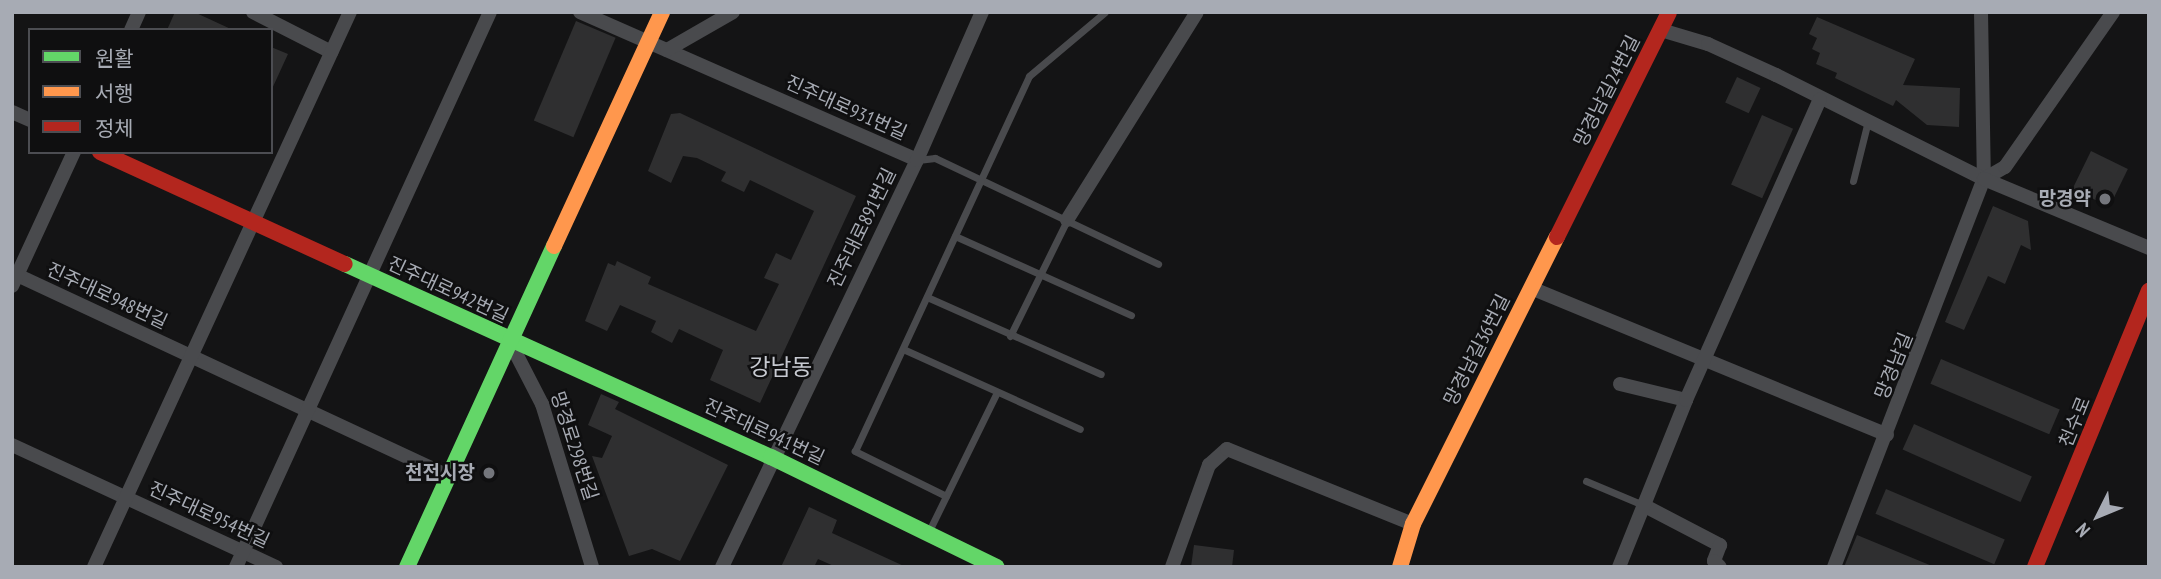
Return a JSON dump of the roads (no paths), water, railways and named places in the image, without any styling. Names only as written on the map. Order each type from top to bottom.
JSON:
[{"type":"street","points":[[132,28],[139,12]]},
{"type":"street","points":[[253,12],[331,52]]},
{"type":"street","points":[[126,498],[350,12]]},
{"type":"street","name":"진주대로942번길","points":[[369,277],[490,12]]},
{"type":"street","name":"진주대로931번길","points":[[580,12],[647,44],[667,50],[917,160]]},
{"type":"street","points":[[407,567],[662,12]]},
{"type":"street","points":[[667,50],[733,12]]},
{"type":"street","name":"진주대로891번길","points":[[722,567],[771,457],[917,160],[982,12]]},
{"type":"street","points":[[1067,220],[1197,12]]},
{"type":"street","points":[[1661,30],[1669,12]]},
{"type":"street","name":"망경남길","points":[[1834,567],[1984,179],[1981,12]]},
{"type":"street","points":[[1984,179],[2005,167],[2113,12]]},
{"type":"street","name":"망경남길24번길","points":[[1531,288],[1661,30],[1708,44],[1984,179]]},
{"type":"street","points":[[1619,567],[1686,400],[1820,99]]},
{"type":"street","points":[[12,112],[28,119]]},
{"type":"street","points":[[15,281],[73,154]]},
{"type":"street","name":"진주대로942번길","points":[[104,154],[510,342]]},
{"type":"street","points":[[1984,179],[2149,248]]},
{"type":"street","points":[[236,567],[369,277]]},
{"type":"street","name":"진주대로948번길","points":[[15,281],[191,356],[448,476]]},
{"type":"street","name":"망경남길36번길","points":[[1400,567],[1412,524],[1531,288],[1704,363],[1887,435]]},
{"type":"street","name":"천수로","points":[[2035,567],[2149,291]]},
{"type":"street","name":"진주대로941번길","points":[[510,342],[771,457],[997,567]]},
{"type":"street","name":"망경로298번길","points":[[510,342],[542,404],[592,567]]},
{"type":"street","points":[[1620,384],[1686,400]]},
{"type":"street","name":"진주대로954번길","points":[[12,445],[276,567]]},
{"type":"street","points":[[1172,567],[1209,465],[1227,449],[1412,524]]},
{"type":"street","name":"진주대로954번길","points":[[94,566],[126,498]]},
{"type":"street","points":[[1643,505],[1720,545],[1714,561],[1720,567]]},
{"type":"lane","points":[[946,496],[855,451],[1029,76],[1105,12]]},
{"type":"lane","points":[[1853,181],[1868,121]]},
{"type":"lane","name":"진주대로931번길","points":[[917,160],[934,158],[1158,264]]},
{"type":"lane","points":[[1010,337],[1067,220]]},
{"type":"lane","points":[[955,236],[1131,316]]},
{"type":"lane","points":[[927,297],[1010,337],[1101,374]]},
{"type":"lane","points":[[903,349],[1080,429]]},
{"type":"lane","points":[[928,533],[997,392]]},
{"type":"lane","points":[[1586,481],[1643,505]]},
{"type":"place","name":"망경약","points":[[2105,199]]},
{"type":"place","name":"천전시장","points":[[489,473]]},
{"type":"district","name":"강남동","points":[[781,367]]}]
